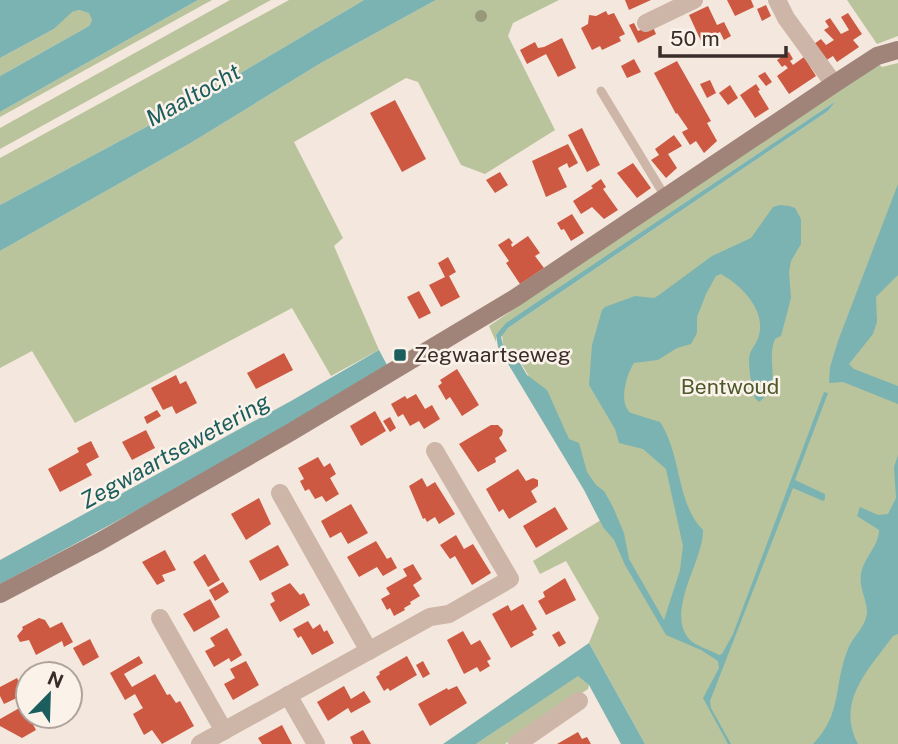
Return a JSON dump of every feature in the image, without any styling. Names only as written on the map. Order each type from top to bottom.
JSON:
[{"type":"main road","points":[[0,594],[99,542],[291,432],[515,298],[877,56],[898,50]]},
{"type":"street","points":[[646,23],[694,0]]},
{"type":"street","points":[[777,0],[786,18],[834,84]]},
{"type":"street","points":[[200,744],[430,617],[449,614],[510,579],[435,451]]},
{"type":"street","points":[[280,493],[369,652]]},
{"type":"street","points":[[160,618],[224,731]]},
{"type":"street","points":[[288,695],[316,744]]},
{"type":"street","points":[[517,744],[579,701]]},
{"type":"lane","points":[[601,91],[666,198]]},
{"type":"green space","points":[[198,0],[212,0],[0,117],[0,112]]},
{"type":"green space","points":[[230,0],[271,0],[0,149],[0,128]]},
{"type":"green space","points":[[289,0],[364,0],[178,110],[0,205],[0,158]]},
{"type":"green space","points":[[436,0],[559,0],[513,23],[508,36],[555,130],[485,174],[461,165],[418,82],[406,78],[294,142],[343,238],[334,246],[379,350],[331,376],[292,308],[75,423],[32,351],[0,368],[0,251],[189,144],[321,63]]},
{"type":"green space","points":[[847,0],[898,0],[898,36],[877,44]]},
{"type":"green space","points":[[79,10],[90,13],[92,20],[89,26],[0,76],[0,58],[54,29],[71,12]]},
{"type":"green space","name":"Bentwoud","points":[[898,63],[898,744],[645,744],[589,643],[599,618],[566,561],[540,574],[533,561],[601,520],[602,525],[612,519],[524,368],[514,353],[503,345],[502,334],[828,111],[836,101],[563,285],[496,335],[496,342],[489,326],[823,99],[879,64],[882,67]]},
{"type":"green space","points":[[578,675],[589,685],[588,689],[505,744],[476,744]]},
{"type":"water","points":[[0,0],[198,0],[0,112],[0,76],[89,26],[92,20],[89,13],[79,10],[72,12],[54,29],[0,58]]},
{"type":"water","points":[[364,0],[436,0],[321,63],[189,144],[0,251],[0,205],[178,110]]},
{"type":"water","points":[[836,101],[828,111],[508,328],[501,337],[503,345],[514,353],[527,375],[547,390],[569,439],[579,443],[587,472],[604,491],[613,507],[624,533],[629,559],[664,620],[680,570],[683,546],[666,469],[643,449],[619,443],[615,429],[589,385],[592,345],[602,310],[635,296],[654,298],[712,256],[751,238],[773,207],[780,205],[795,208],[801,219],[801,244],[791,261],[791,298],[781,336],[775,339],[772,348],[771,388],[766,395],[759,402],[755,398],[750,369],[749,356],[759,335],[759,316],[744,292],[721,274],[716,276],[706,294],[697,317],[697,333],[691,344],[677,348],[658,360],[634,363],[628,375],[624,396],[627,409],[631,413],[660,422],[672,449],[688,506],[703,530],[681,615],[683,628],[690,640],[719,655],[733,634],[824,392],[828,393],[795,480],[825,494],[825,499],[823,501],[793,488],[710,701],[711,708],[731,744],[728,744],[703,698],[719,668],[718,661],[701,650],[666,635],[625,565],[614,540],[603,527],[584,490],[498,347],[496,335],[506,323]]},
{"type":"water","points":[[898,184],[898,275],[876,297],[877,322],[873,334],[849,364],[854,369],[898,386],[898,404],[843,382],[829,383],[830,367],[838,341]]},
{"type":"water","points":[[379,350],[387,365],[244,451],[0,584],[0,560]]},
{"type":"water","points":[[898,455],[898,634],[893,636],[866,673],[853,699],[852,728],[858,744],[813,744],[829,721],[843,662],[867,611],[861,574],[877,541],[879,530],[857,516],[860,507],[878,515],[888,514],[896,498],[894,467]]},
{"type":"water","points":[[589,643],[645,744],[621,744],[589,685],[578,676],[476,744],[443,744]]},
{"type":"building","points":[[625,0],[651,0],[629,10]]},
{"type":"building","points":[[727,0],[751,0],[754,7],[735,16]]},
{"type":"building","points":[[766,5],[771,16],[762,21],[757,9]]},
{"type":"building","points":[[708,6],[717,25],[724,22],[731,36],[724,40],[720,32],[701,41],[689,15]]},
{"type":"building","points":[[606,11],[608,15],[614,13],[625,34],[619,37],[621,41],[602,50],[600,46],[592,50],[581,28],[588,24],[589,15],[596,16]]},
{"type":"building","points":[[848,13],[862,34],[853,40],[859,47],[837,62],[833,56],[825,61],[814,44],[821,39],[826,45],[834,40],[824,30],[829,27],[825,21],[830,18],[841,34],[849,30],[841,17]]},
{"type":"building","points":[[634,23],[638,31],[652,25],[656,34],[638,43],[629,25]]},
{"type":"building","points":[[562,38],[576,68],[558,77],[546,54],[527,64],[520,50],[535,42],[538,48],[544,47]]},
{"type":"building","points":[[789,52],[793,65],[804,57],[816,76],[789,94],[777,76],[788,68],[785,65],[782,67],[777,60]]},
{"type":"building","points":[[634,59],[641,72],[627,78],[621,66]]},
{"type":"building","points":[[677,61],[711,121],[707,123],[717,141],[704,153],[696,141],[690,145],[683,134],[682,132],[688,129],[676,114],[654,73]]},
{"type":"building","points":[[765,72],[772,82],[766,86],[758,76]]},
{"type":"building","points":[[710,80],[716,93],[707,98],[700,84]]},
{"type":"building","points":[[756,84],[769,109],[755,118],[740,95]]},
{"type":"building","points":[[730,85],[738,98],[728,105],[719,93]]},
{"type":"building","points":[[395,100],[426,159],[402,172],[370,113]]},
{"type":"building","points":[[582,128],[600,165],[587,172],[568,135]]},
{"type":"building","points":[[674,135],[682,146],[668,154],[677,168],[666,178],[651,160],[659,155],[655,149]]},
{"type":"building","points":[[568,144],[578,163],[569,168],[567,163],[558,168],[567,187],[546,197],[532,161]]},
{"type":"building","points":[[633,163],[651,188],[637,198],[617,173]]},
{"type":"building","points":[[500,172],[508,185],[495,193],[486,180]]},
{"type":"building","points":[[601,179],[606,187],[603,189],[618,210],[604,219],[592,207],[581,214],[573,201],[593,188],[591,186]]},
{"type":"building","points":[[572,214],[584,233],[571,241],[557,223]]},
{"type":"building","points":[[528,236],[540,253],[535,256],[544,268],[520,284],[498,245],[509,238],[513,243],[512,247]]},
{"type":"building","points":[[448,257],[456,272],[449,276],[460,297],[441,307],[429,285],[445,277],[438,263]]},
{"type":"building","points":[[419,291],[431,313],[419,319],[407,297]]},
{"type":"building","points":[[284,353],[293,370],[256,389],[247,373]]},
{"type":"building","points":[[457,369],[479,405],[462,416],[450,397],[446,400],[438,386],[442,383],[440,380]]},
{"type":"building","points":[[176,375],[180,384],[186,381],[197,403],[176,414],[172,406],[163,410],[151,388]]},
{"type":"building","points":[[416,394],[425,409],[432,405],[440,419],[424,429],[419,421],[410,426],[403,414],[398,417],[391,404],[405,396],[407,399]]},
{"type":"building","points":[[157,410],[161,416],[147,424],[144,417]]},
{"type":"building","points":[[375,411],[386,431],[361,446],[350,426]]},
{"type":"building","points":[[390,417],[396,428],[390,432],[383,421]]},
{"type":"building","points":[[491,425],[498,425],[503,430],[499,438],[507,451],[495,458],[496,462],[478,472],[459,444]]},
{"type":"building","points":[[146,430],[155,448],[132,460],[122,442]]},
{"type":"building","points":[[91,441],[99,457],[86,464],[92,475],[60,492],[48,469],[79,452],[77,448]]},
{"type":"building","points":[[318,457],[324,467],[330,463],[336,474],[330,478],[339,494],[326,502],[322,496],[315,499],[309,489],[305,491],[300,481],[304,479],[298,468]]},
{"type":"building","points":[[518,469],[526,481],[533,478],[538,480],[538,486],[531,491],[537,502],[509,519],[503,509],[499,512],[486,489]]},
{"type":"building","points":[[422,478],[427,487],[435,482],[455,514],[439,524],[435,517],[427,522],[423,519],[409,486]]},
{"type":"building","points":[[259,498],[271,524],[246,540],[231,514]]},
{"type":"building","points":[[351,504],[368,533],[348,544],[341,532],[330,538],[321,521]]},
{"type":"building","points":[[555,507],[568,529],[536,548],[523,526]]},
{"type":"building","points":[[456,535],[464,549],[473,544],[491,573],[472,585],[455,556],[450,559],[440,545]]},
{"type":"building","points":[[376,541],[387,559],[391,557],[397,568],[383,576],[377,567],[359,577],[347,557]]},
{"type":"building","points":[[278,545],[289,565],[260,581],[249,561]]},
{"type":"building","points":[[165,550],[176,570],[162,575],[165,581],[157,585],[142,562]]},
{"type":"building","points":[[205,554],[220,580],[208,587],[193,562]]},
{"type":"building","points":[[413,564],[422,579],[413,585],[420,596],[394,616],[381,599],[390,594],[386,588],[407,576],[403,569]]},
{"type":"building","points":[[565,578],[576,600],[546,615],[538,601],[545,597],[543,592]]},
{"type":"building","points":[[223,582],[229,592],[215,601],[209,590]]},
{"type":"building","points":[[290,583],[300,595],[304,593],[310,605],[280,622],[270,604],[275,601],[271,593]]},
{"type":"building","points":[[210,599],[220,617],[194,632],[183,614]]},
{"type":"building","points":[[523,604],[537,629],[532,632],[534,635],[511,648],[492,614],[508,605],[511,611]]},
{"type":"building","points":[[39,618],[45,620],[50,628],[62,622],[73,642],[64,647],[62,641],[36,655],[29,640],[20,642],[17,636],[22,627]]},
{"type":"building","points":[[308,621],[313,629],[320,624],[334,643],[312,655],[301,636],[298,638],[293,629]]},
{"type":"building","points":[[227,628],[242,655],[231,662],[229,658],[214,667],[205,651],[215,646],[210,638]]},
{"type":"building","points":[[463,631],[471,645],[480,640],[491,659],[487,661],[490,666],[480,672],[477,667],[464,674],[447,640]]},
{"type":"building","points":[[559,631],[566,643],[559,647],[552,635]]},
{"type":"building","points":[[90,639],[99,657],[84,665],[84,660],[80,660],[73,648]]},
{"type":"building","points":[[139,656],[143,663],[124,674],[132,687],[155,674],[167,695],[170,694],[176,703],[180,701],[194,726],[162,744],[152,730],[144,735],[133,714],[143,708],[135,694],[125,700],[110,673]]},
{"type":"building","points":[[407,656],[417,675],[390,691],[388,688],[384,691],[376,677],[379,672]]},
{"type":"building","points":[[246,661],[259,685],[233,700],[224,684],[235,678],[230,669]]},
{"type":"building","points":[[423,661],[430,674],[423,678],[416,665]]},
{"type":"building","points":[[14,680],[14,699],[4,704],[0,687]]},
{"type":"building","points":[[344,686],[351,699],[364,691],[371,702],[351,713],[348,708],[328,721],[317,702]]},
{"type":"building","points":[[457,686],[467,703],[430,726],[418,704],[447,688],[448,690]]},
{"type":"building","points":[[14,711],[14,730],[36,730],[22,738],[0,726],[0,719]]},
{"type":"building","points":[[282,725],[292,744],[262,744],[258,738]]},
{"type":"building","points":[[363,730],[371,744],[353,744],[350,737]]},
{"type":"building","points":[[578,732],[582,739],[587,737],[591,744],[557,744]]},
{"type":"place","name":"Zegwaartseweg","points":[[400,355]]},
{"type":"water label","name":"Maaltocht","points":[[193,95]]},
{"type":"water label","name":"Zegwaartsewetering","points":[[175,451]]}]
